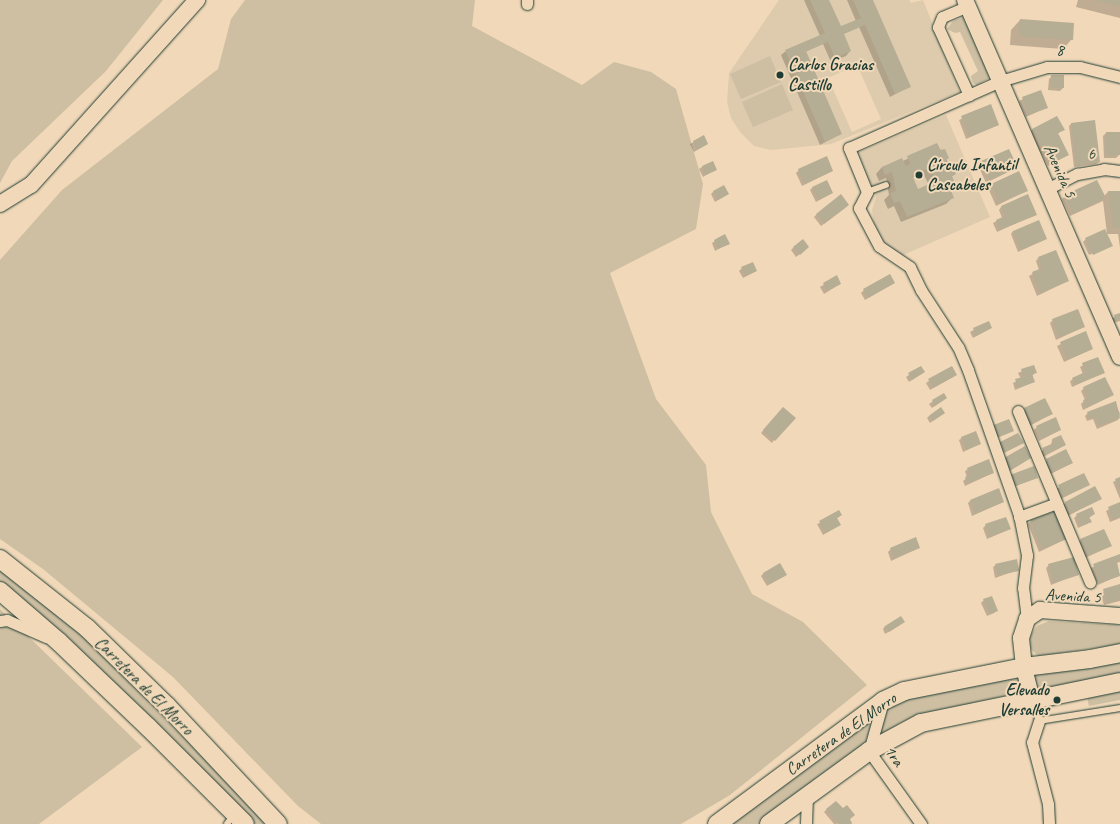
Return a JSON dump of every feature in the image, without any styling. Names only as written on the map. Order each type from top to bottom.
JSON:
[{"type":"main road","name":"Carretera de El Morro","points":[[0,559],[87,628],[167,706],[278,824]]},
{"type":"main road","name":"Carretera de El Morro","points":[[0,591],[59,642],[148,727],[235,821]]},
{"type":"main road","name":"Carretera de El Morro","points":[[717,824],[883,701],[921,686],[1024,667],[1090,659],[1120,653]]},
{"type":"main road","name":"Carretera de El Morro","points":[[769,824],[869,751],[921,723],[1120,682]]},
{"type":"main road","points":[[148,727],[167,706]]},
{"type":"street","points":[[0,204],[30,185],[197,0]]},
{"type":"street","points":[[966,3],[942,17],[938,27],[969,96]]},
{"type":"street","name":"Avenida 5","points":[[966,3],[1120,357]]},
{"type":"street","name":"8","points":[[867,192],[849,148],[1000,81],[1047,67],[1080,67],[1120,77]]},
{"type":"street","name":"6","points":[[1047,189],[1077,174],[1104,169],[1120,171]]},
{"type":"street","points":[[867,192],[859,208],[879,246],[910,267],[921,290],[958,347],[1019,518],[1027,555],[1022,588],[1027,619]]},
{"type":"street","points":[[1018,411],[1090,582]]},
{"type":"street","points":[[1019,518],[1057,503]]},
{"type":"street","name":"Avenida 5","points":[[1032,700],[1024,667],[1021,638],[1027,619],[1040,610],[1120,616]]},
{"type":"street","points":[[0,620],[7,620],[59,642]]},
{"type":"street","name":"1ra","points":[[883,701],[869,751],[921,824]]},
{"type":"street","points":[[1039,721],[1032,742],[1048,804],[1049,824]]},
{"type":"street","points":[[806,824],[807,796]]},
{"type":"lane","points":[[867,192],[886,185]]},
{"type":"lane","points":[[1032,700],[1039,721],[1120,708]]},
{"type":"shaded area","points":[[0,0],[163,0],[106,71],[12,161],[0,183]]},
{"type":"shaded area","points":[[245,0],[475,0],[472,26],[582,85],[614,62],[651,72],[676,89],[703,184],[696,229],[610,273],[656,399],[706,465],[711,512],[752,594],[803,622],[867,685],[730,795],[681,824],[321,824],[298,806],[173,677],[43,569],[0,539],[0,260],[62,190],[218,69],[231,19]]},
{"type":"shaded area","name":"Carlos Gracias Castillo","points":[[779,0],[909,0],[911,3],[923,0],[960,92],[831,144],[771,150],[754,146],[740,132],[731,118],[727,102],[729,73]],"holes":[[[857,65],[881,119],[852,132],[828,78]]]},
{"type":"shaded area","points":[[964,17],[991,77],[977,85],[973,83],[971,76],[978,71],[960,32],[955,33],[947,29],[953,21]]},
{"type":"shaded area","points":[[770,56],[781,82],[741,99],[730,74]]},
{"type":"shaded area","points":[[782,84],[793,110],[753,127],[742,102]]},
{"type":"shaded area","name":"Círculo Infantil Cascabeles","points":[[946,115],[990,217],[901,256],[891,250],[881,238],[874,224],[872,210],[876,197],[857,153]]},
{"type":"shaded area","points":[[0,570],[75,628],[269,824],[252,824],[0,584]]},
{"type":"shaded area","points":[[0,609],[142,747],[39,824],[0,824]]},
{"type":"shaded area","points":[[1049,621],[1120,625],[1120,645],[1038,656],[1030,648],[1030,636],[1037,626]]},
{"type":"shaded area","points":[[1120,658],[1120,675],[1036,693],[1030,671]]},
{"type":"shaded area","points":[[1019,674],[1025,695],[929,712],[900,723],[759,824],[733,824],[893,703],[924,692]]},
{"type":"shaded area","points":[[1120,690],[1120,700],[1089,706],[1087,697]]},
{"type":"building","points":[[810,0],[829,0],[841,26],[861,18],[853,0],[873,0],[911,87],[895,94],[865,25],[844,34],[851,51],[835,58],[828,42],[806,51],[842,134],[825,142],[785,50],[825,33]]},
{"type":"building","points":[[1120,0],[1120,6],[1097,1]]},
{"type":"building","points":[[1020,19],[1074,23],[1073,40],[1019,36]]},
{"type":"building","points":[[1051,75],[1064,75],[1064,88],[1051,88]]},
{"type":"building","points":[[1041,90],[1048,108],[1028,115],[1022,97]]},
{"type":"building","points":[[991,104],[999,125],[969,137],[961,116]]},
{"type":"building","points":[[1057,116],[1065,130],[1058,133],[1069,155],[1051,164],[1032,129]]},
{"type":"building","points":[[1095,120],[1100,162],[1076,165],[1071,123]]},
{"type":"building","points":[[1106,132],[1120,132],[1120,155],[1106,155]]},
{"type":"building","points":[[704,135],[708,144],[697,150],[693,141]]},
{"type":"building","points":[[937,143],[940,150],[945,149],[949,158],[946,160],[949,167],[952,166],[956,174],[952,176],[956,186],[950,188],[954,198],[907,217],[900,201],[894,203],[890,193],[896,191],[892,172],[885,175],[882,167],[902,158],[906,166],[910,164],[907,156]],"holes":[[[930,168],[936,181],[918,189],[912,175]]]},
{"type":"building","points":[[1009,149],[1018,168],[989,180],[981,161]]},
{"type":"building","points":[[827,156],[833,171],[805,184],[798,169]]},
{"type":"building","points":[[713,161],[717,170],[706,175],[702,166]]},
{"type":"building","points":[[1019,171],[1028,191],[999,203],[991,184]]},
{"type":"building","points":[[827,180],[833,193],[819,200],[812,187]]},
{"type":"building","points":[[1097,180],[1106,198],[1073,214],[1064,195]]},
{"type":"building","points":[[724,185],[729,194],[718,200],[713,191]]},
{"type":"building","points":[[1108,191],[1120,191],[1120,228],[1113,228]]},
{"type":"building","points":[[841,194],[849,205],[824,224],[816,214]]},
{"type":"building","points":[[1028,194],[1037,215],[1000,230],[996,220],[1005,216],[1001,206]]},
{"type":"building","points":[[1039,220],[1047,239],[1021,250],[1013,231]]},
{"type":"building","points":[[1105,229],[1113,246],[1093,255],[1085,238]]},
{"type":"building","points":[[725,234],[730,244],[718,249],[714,240]]},
{"type":"building","points":[[803,239],[809,247],[800,255],[793,247]]},
{"type":"building","points":[[1056,250],[1069,281],[1040,293],[1032,272],[1042,268],[1038,257]]},
{"type":"building","points":[[753,262],[757,271],[746,276],[741,267]]},
{"type":"building","points":[[890,274],[895,283],[868,298],[863,289]]},
{"type":"building","points":[[837,275],[841,284],[827,291],[823,283]]},
{"type":"building","points":[[1078,309],[1085,327],[1059,337],[1052,319]]},
{"type":"building","points":[[1120,313],[1120,319],[1116,321],[1114,315]]},
{"type":"building","points":[[989,321],[992,328],[976,336],[973,328]]},
{"type":"building","points":[[1086,331],[1093,349],[1067,360],[1060,342]]},
{"type":"building","points":[[1098,357],[1105,373],[1075,385],[1072,378],[1085,372],[1082,363]]},
{"type":"building","points":[[1034,365],[1037,373],[1032,374],[1035,382],[1018,388],[1015,379],[1023,377],[1021,369]]},
{"type":"building","points":[[921,366],[925,372],[912,380],[908,373]]},
{"type":"building","points":[[952,366],[957,375],[933,388],[928,379]]},
{"type":"building","points":[[1105,377],[1114,395],[1086,408],[1083,400],[1088,398],[1083,387]]},
{"type":"building","points":[[944,393],[947,398],[935,406],[932,400]]},
{"type":"building","points":[[1045,398],[1053,414],[1031,424],[1024,408]]},
{"type":"building","points":[[1116,401],[1120,418],[1099,426],[1096,417],[1090,419],[1087,412]]},
{"type":"building","points":[[783,407],[796,418],[775,441],[763,430]]},
{"type":"building","points":[[941,407],[945,413],[933,421],[930,415]]},
{"type":"building","points":[[1056,417],[1061,430],[1042,439],[1036,426]]},
{"type":"building","points":[[1009,419],[1014,431],[997,438],[991,426]]},
{"type":"building","points":[[976,431],[981,444],[966,450],[961,437]]},
{"type":"building","points":[[1018,433],[1024,443],[1004,453],[998,443]]},
{"type":"building","points":[[1061,435],[1066,445],[1046,455],[1042,448],[1054,443],[1052,439]]},
{"type":"building","points":[[1025,446],[1031,458],[1011,470],[1004,458]]},
{"type":"building","points":[[1066,449],[1073,463],[1052,473],[1046,459]]},
{"type":"building","points":[[989,459],[994,473],[967,483],[965,477],[970,475],[967,468]]},
{"type":"building","points":[[1034,466],[1038,478],[1015,486],[1010,475]]},
{"type":"building","points":[[1084,473],[1090,485],[1064,497],[1058,485]]},
{"type":"building","points":[[1120,477],[1120,490],[1115,479]]},
{"type":"building","points":[[1095,486],[1102,499],[1071,514],[1065,502]]},
{"type":"building","points":[[999,488],[1004,502],[975,514],[970,500]]},
{"type":"building","points":[[1120,502],[1120,517],[1113,520],[1108,507]]},
{"type":"building","points":[[1092,507],[1095,514],[1089,517],[1092,522],[1081,526],[1076,514]]},
{"type":"building","points":[[839,510],[842,515],[837,518],[841,525],[826,533],[819,521]]},
{"type":"building","points":[[1055,511],[1067,539],[1042,549],[1030,520]]},
{"type":"building","points":[[1006,517],[1011,529],[990,537],[985,524]]},
{"type":"building","points":[[1104,529],[1112,546],[1088,556],[1080,539]]},
{"type":"building","points":[[916,537],[920,548],[894,558],[890,548]]},
{"type":"building","points":[[1120,554],[1120,561],[1117,562],[1120,576],[1100,583],[1093,564]]},
{"type":"building","points":[[1074,557],[1079,575],[1054,583],[1048,564]]},
{"type":"building","points":[[1017,559],[1019,571],[998,575],[995,564]]},
{"type":"building","points":[[780,563],[787,575],[770,584],[763,573]]},
{"type":"building","points":[[1120,584],[1120,599],[1107,603],[1103,589]]},
{"type":"building","points":[[992,596],[998,611],[990,614],[983,599]]},
{"type":"building","points":[[901,616],[905,622],[889,632],[885,626]]},
{"type":"building","points":[[836,801],[843,808],[847,805],[855,815],[850,819],[852,824],[839,824],[826,809]]},
{"type":"place","name":"Carlos Gracias Castillo","points":[[780,75]]},
{"type":"place","name":"Círculo Infantil Cascabeles","points":[[919,175]]},
{"type":"place","name":"Elevado Versalles","points":[[1057,700]]}]
